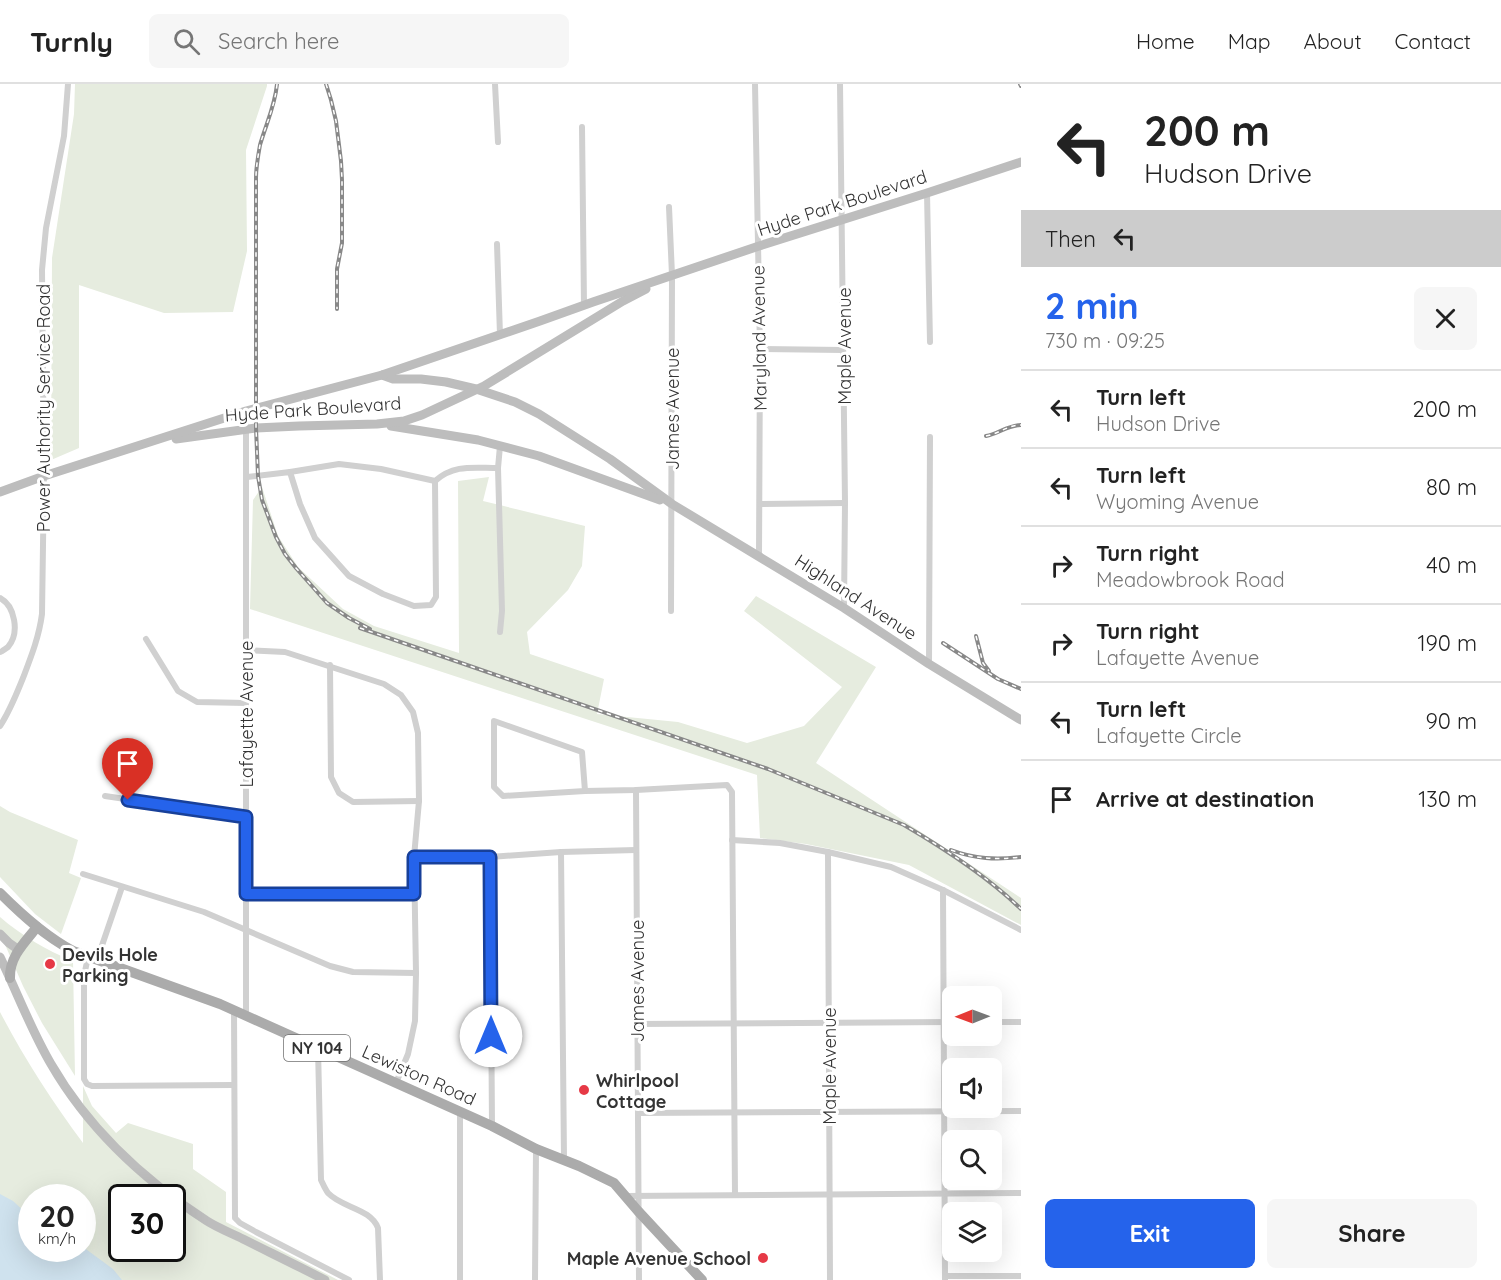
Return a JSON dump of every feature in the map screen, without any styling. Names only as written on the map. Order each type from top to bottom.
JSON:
[{"type":"main road","name":"Hyde Park Boulevard","points":[[0,492],[246,411],[382,375],[672,275],[1021,162]]},
{"type":"main road","name":"Hyde Park Boulevard","points":[[137,446],[246,429],[404,421],[422,415],[513,369],[623,301],[672,275]]},
{"type":"main road","name":"Highland Avenue","points":[[382,375],[393,379],[446,382],[476,389],[515,402],[539,414],[609,459],[672,504],[844,608],[929,664],[1021,720]]},
{"type":"main road","name":"Highland Avenue","points":[[377,424],[478,440],[539,456],[672,504]]},
{"type":"main road","name":"Lewiston Road","points":[[0,893],[37,927],[65,946],[92,959],[234,1010],[614,1183],[702,1280]]},
{"type":"main road","points":[[10,978],[10,968],[19,950],[37,927]]},
{"type":"main road","points":[[0,934],[19,950]]},
{"type":"main road","points":[[0,957],[43,1049],[60,1079],[93,1122],[127,1159],[150,1179],[208,1221],[325,1280]]},
{"type":"street","name":"Power Authority Service Road","points":[[0,726],[14,699],[40,631],[43,597],[44,476],[42,270],[46,228],[64,136],[68,84]]},
{"type":"street","points":[[495,84],[498,142]]},
{"type":"street","name":"Maryland Avenue","points":[[755,84],[760,349],[759,556]]},
{"type":"street","name":"Maple Avenue","points":[[840,84],[845,503],[844,608]]},
{"type":"street","points":[[582,127],[584,305]]},
{"type":"street","points":[[927,193],[930,342]]},
{"type":"street","name":"James Avenue","points":[[669,207],[672,275],[671,611]]},
{"type":"street","points":[[497,244],[500,335]]},
{"type":"street","points":[[760,349],[843,350]]},
{"type":"street","name":"Lafayette Avenue","points":[[246,411],[246,1016]]},
{"type":"street","points":[[929,664],[930,437]]},
{"type":"street","points":[[500,446],[498,468],[502,611],[500,632]]},
{"type":"street","points":[[247,477],[339,464],[381,469],[435,481]]},
{"type":"street","points":[[435,481],[449,470],[498,468]]},
{"type":"street","points":[[290,472],[300,504],[315,538],[349,576],[383,594],[414,606],[431,605],[436,597],[435,481]]},
{"type":"street","points":[[760,504],[845,503]]},
{"type":"street","points":[[0,598],[6,601],[13,614],[14,635],[8,647],[0,652]]},
{"type":"street","points":[[146,639],[178,691],[196,702],[246,704]]},
{"type":"street","points":[[246,650],[285,652],[384,684],[401,695],[413,712],[418,733],[419,801],[414,857],[415,1021],[408,1053],[396,1083]]},
{"type":"street","points":[[330,666],[330,777],[339,793],[353,802],[419,801]]},
{"type":"street","points":[[585,791],[582,752],[494,721],[494,787],[502,796],[727,785],[732,792],[735,1195]]},
{"type":"street","name":"James Avenue","points":[[636,790],[639,1280]]},
{"type":"street","points":[[105,796],[246,817]]},
{"type":"street","points":[[732,840],[780,843],[891,867],[943,890],[1021,930]]},
{"type":"street","points":[[414,857],[490,857],[636,850]]},
{"type":"street","points":[[561,852],[564,1160]]},
{"type":"street","name":"Maple Avenue","points":[[828,852],[830,1280]]},
{"type":"street","points":[[490,857],[492,1126]]},
{"type":"street","points":[[83,874],[194,909],[330,966],[353,972],[416,973]]},
{"type":"street","points":[[123,887],[84,976],[84,1079],[92,1086],[233,1085]]},
{"type":"street","points":[[943,890],[944,986]]},
{"type":"street","points":[[246,894],[414,894]]},
{"type":"street","points":[[234,1010],[235,1218],[256,1232],[349,1280]]},
{"type":"street","points":[[638,1024],[942,1022]]},
{"type":"street","points":[[1002,1022],[1021,1022]]},
{"type":"street","points":[[318,1048],[321,1180],[326,1191],[334,1198],[375,1221],[378,1228],[380,1280]]},
{"type":"street","points":[[1002,1111],[1021,1111]]},
{"type":"street","points":[[638,1113],[942,1112]]},
{"type":"street","points":[[460,1113],[460,1280]]},
{"type":"street","points":[[944,1118],[945,1278],[1021,1276]]},
{"type":"street","points":[[535,1280],[536,1149]]},
{"type":"street","points":[[625,1196],[1021,1193]]},
{"type":"shaded area","points":[[75,84],[267,84],[267,86],[246,150],[247,251],[233,312],[164,313],[79,285],[79,448],[51,460],[52,258],[74,114]]},
{"type":"shaded area","points":[[489,477],[483,501],[585,526],[582,566],[568,590],[527,632],[530,654],[604,679],[597,714],[678,722],[747,743],[804,726],[842,687],[744,611],[756,596],[876,667],[816,763],[1021,898],[1021,925],[909,865],[806,844],[760,838],[757,775],[250,609],[253,500],[262,487],[278,536],[298,567],[343,609],[374,626],[459,653],[458,481]]},
{"type":"shaded area","points":[[0,806],[78,840],[69,873],[81,878],[61,934],[35,914],[0,877]]},
{"type":"shaded area","points":[[0,917],[35,942],[73,961],[75,1076],[42,1023],[23,986],[0,933]]},
{"type":"shaded area","points":[[0,1012],[39,1079],[83,1143],[83,1086],[92,1106],[116,1133],[128,1123],[193,1144],[193,1169],[226,1192],[226,1222],[338,1280],[117,1280],[96,1261],[96,1184],[18,1184],[18,1212],[0,1201]]},
{"type":"water","points":[[0,1194],[18,1206],[18,1262],[96,1262],[96,1257],[113,1269],[122,1280],[0,1280]]},
{"type":"railway","points":[[277,84],[260,145],[256,174],[256,428],[258,476],[262,500],[276,537],[296,568],[327,603],[370,629]]},
{"type":"railway","points":[[326,84],[336,121],[342,180],[342,243],[337,269],[337,309]]},
{"type":"railway","points":[[986,436],[1021,425]]},
{"type":"railway","points":[[360,628],[768,769],[904,825],[965,864],[1021,909]]},
{"type":"railway","points":[[976,636],[983,663],[989,671]]},
{"type":"railway","points":[[943,643],[998,679],[1021,689]]},
{"type":"railway","points":[[951,850],[986,858],[1021,857]]},
{"type":"place","name":"Devils Hole Parking","points":[[50,964]]},
{"type":"place","name":"Whirlpool Cottage","points":[[584,1090]]},
{"type":"place","name":"Maple Avenue School","points":[[763,1258]]},
{"type":"route","points":[[128,800],[246,817],[246,894],[414,894],[414,857],[490,857],[491,1036]]}]
